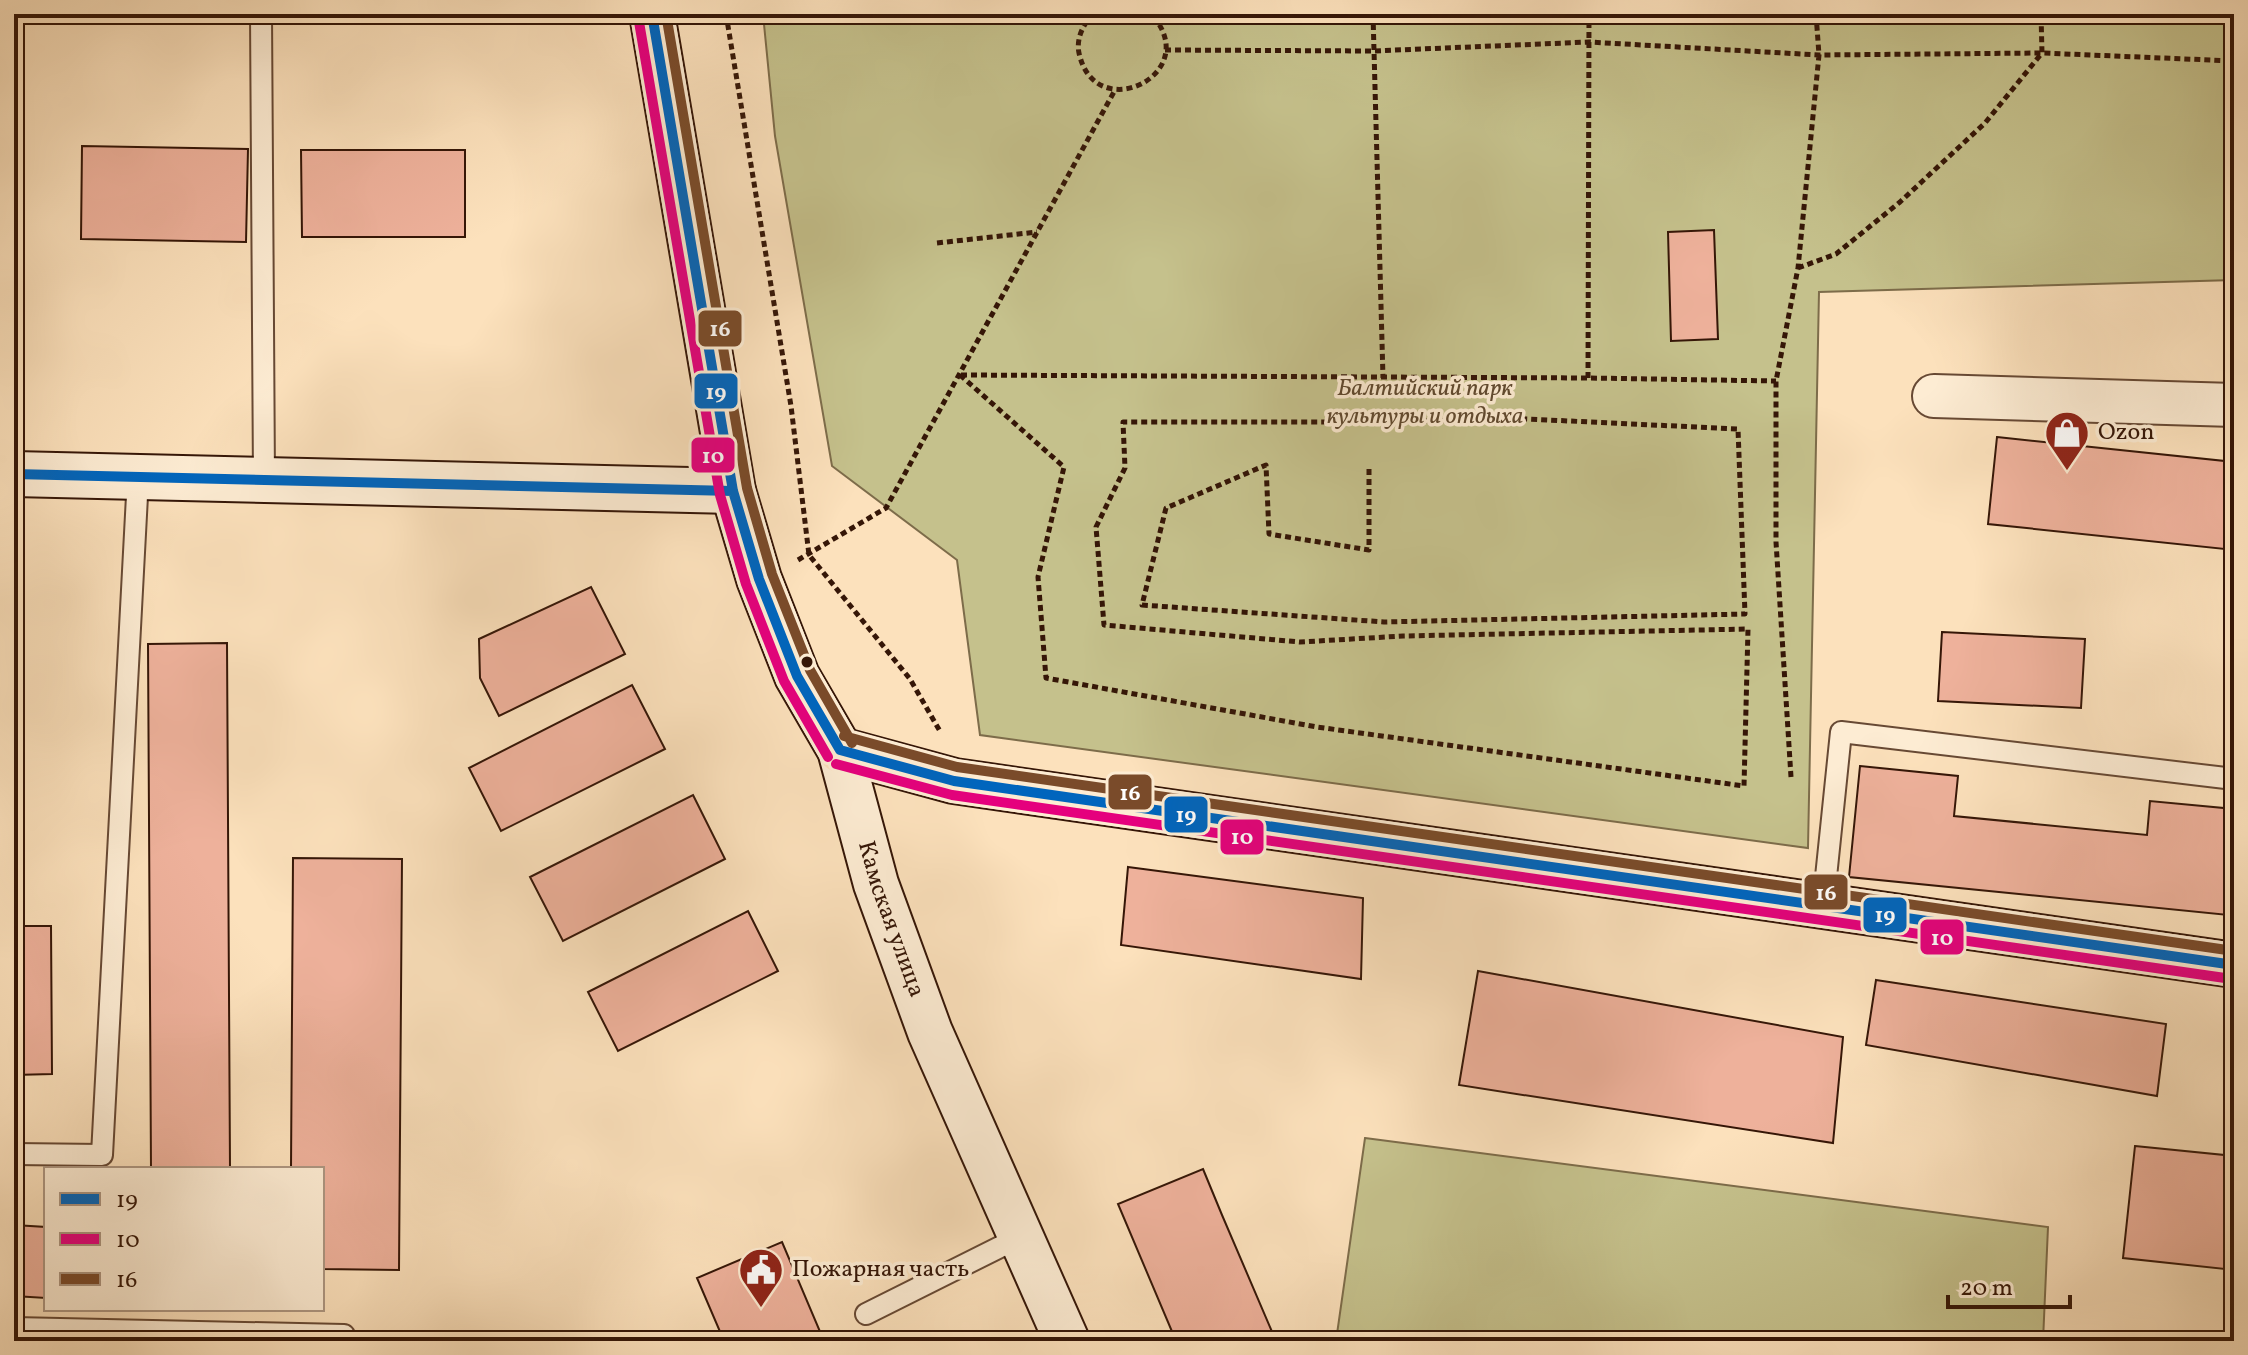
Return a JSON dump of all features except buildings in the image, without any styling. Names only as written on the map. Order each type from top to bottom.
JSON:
[{"type":"main road","name":"Камская улица","points":[[652,14],[733,491],[759,579],[797,676],[840,750],[865,849],[930,1032],[1067,1341]]},
{"type":"main road","points":[[14,474],[733,491]]},
{"type":"main road","points":[[840,750],[954,781],[2234,965]]},
{"type":"street","points":[[1934,396],[2234,405]]},
{"type":"lane","points":[[261,14],[264,480]]},
{"type":"lane","points":[[14,1154],[102,1155],[138,477]]},
{"type":"lane","points":[[1823,906],[1841,732],[2234,779]]},
{"type":"lane","points":[[866,1314],[1022,1236]]},
{"type":"lane","points":[[14,1328],[344,1335]]},
{"type":"path","points":[[726,14],[791,406],[809,555],[910,679],[946,741]]},
{"type":"path","points":[[1094,14],[1081,31],[1078,48],[1083,66],[1098,84],[1115,90],[1140,86],[1154,77],[1163,63],[1166,39],[1151,14]]},
{"type":"path","points":[[1373,14],[1383,378]]},
{"type":"path","points":[[1588,378],[1589,14]]},
{"type":"path","points":[[1791,777],[1776,542],[1776,381],[1798,268],[1819,55],[1816,14]]},
{"type":"path","points":[[1798,268],[1836,254],[1900,202],[1985,123],[2042,53],[2041,14]]},
{"type":"path","points":[[1165,50],[1374,51],[1589,42],[1819,55],[2042,53],[2234,61]]},
{"type":"path","points":[[759,579],[809,555],[886,508],[1115,90]]},
{"type":"path","points":[[937,243],[1038,232]]},
{"type":"path","points":[[960,375],[1776,381]]},
{"type":"path","points":[[960,375],[1064,467],[1038,577],[1046,678],[1317,727],[1744,786],[1748,629],[1403,636],[1300,642],[1104,625],[1096,527],[1125,468],[1123,422],[1527,419],[1738,429],[1745,614],[1384,622],[1142,605],[1166,508],[1266,465],[1269,534],[1369,550],[1369,469]]},
{"type":"green space","name":"Балтийский парк культуры и отдыха","points":[[763,14],[2234,14],[2234,280],[1819,292],[1808,848],[980,735],[957,560],[832,466],[775,136]]},
{"type":"green space","points":[[1365,1138],[2048,1227],[2043,1341],[1336,1341]]},
{"type":"transit line","name":"19","points":[[652,14],[733,491],[759,579],[797,676],[840,750]]},
{"type":"transit line","name":"16","points":[[666,14],[747,488],[772,574],[810,670],[852,743]]},
{"type":"transit line","name":"10","points":[[638,16],[720,495],[746,584],[784,681],[828,757]]},
{"type":"transit line","name":"19","points":[[14,474],[733,491]]},
{"type":"transit line","name":"16","points":[[844,736],[957,767],[2234,951]]},
{"type":"transit line","name":"19","points":[[840,750],[954,781],[2234,965]]},
{"type":"transit line","name":"10","points":[[836,764],[952,795],[2232,979]]},
{"type":"place","name":"Ozon","points":[[2067,472]]},
{"type":"place","name":"Пожарная часть","points":[[761,1309]]}]
